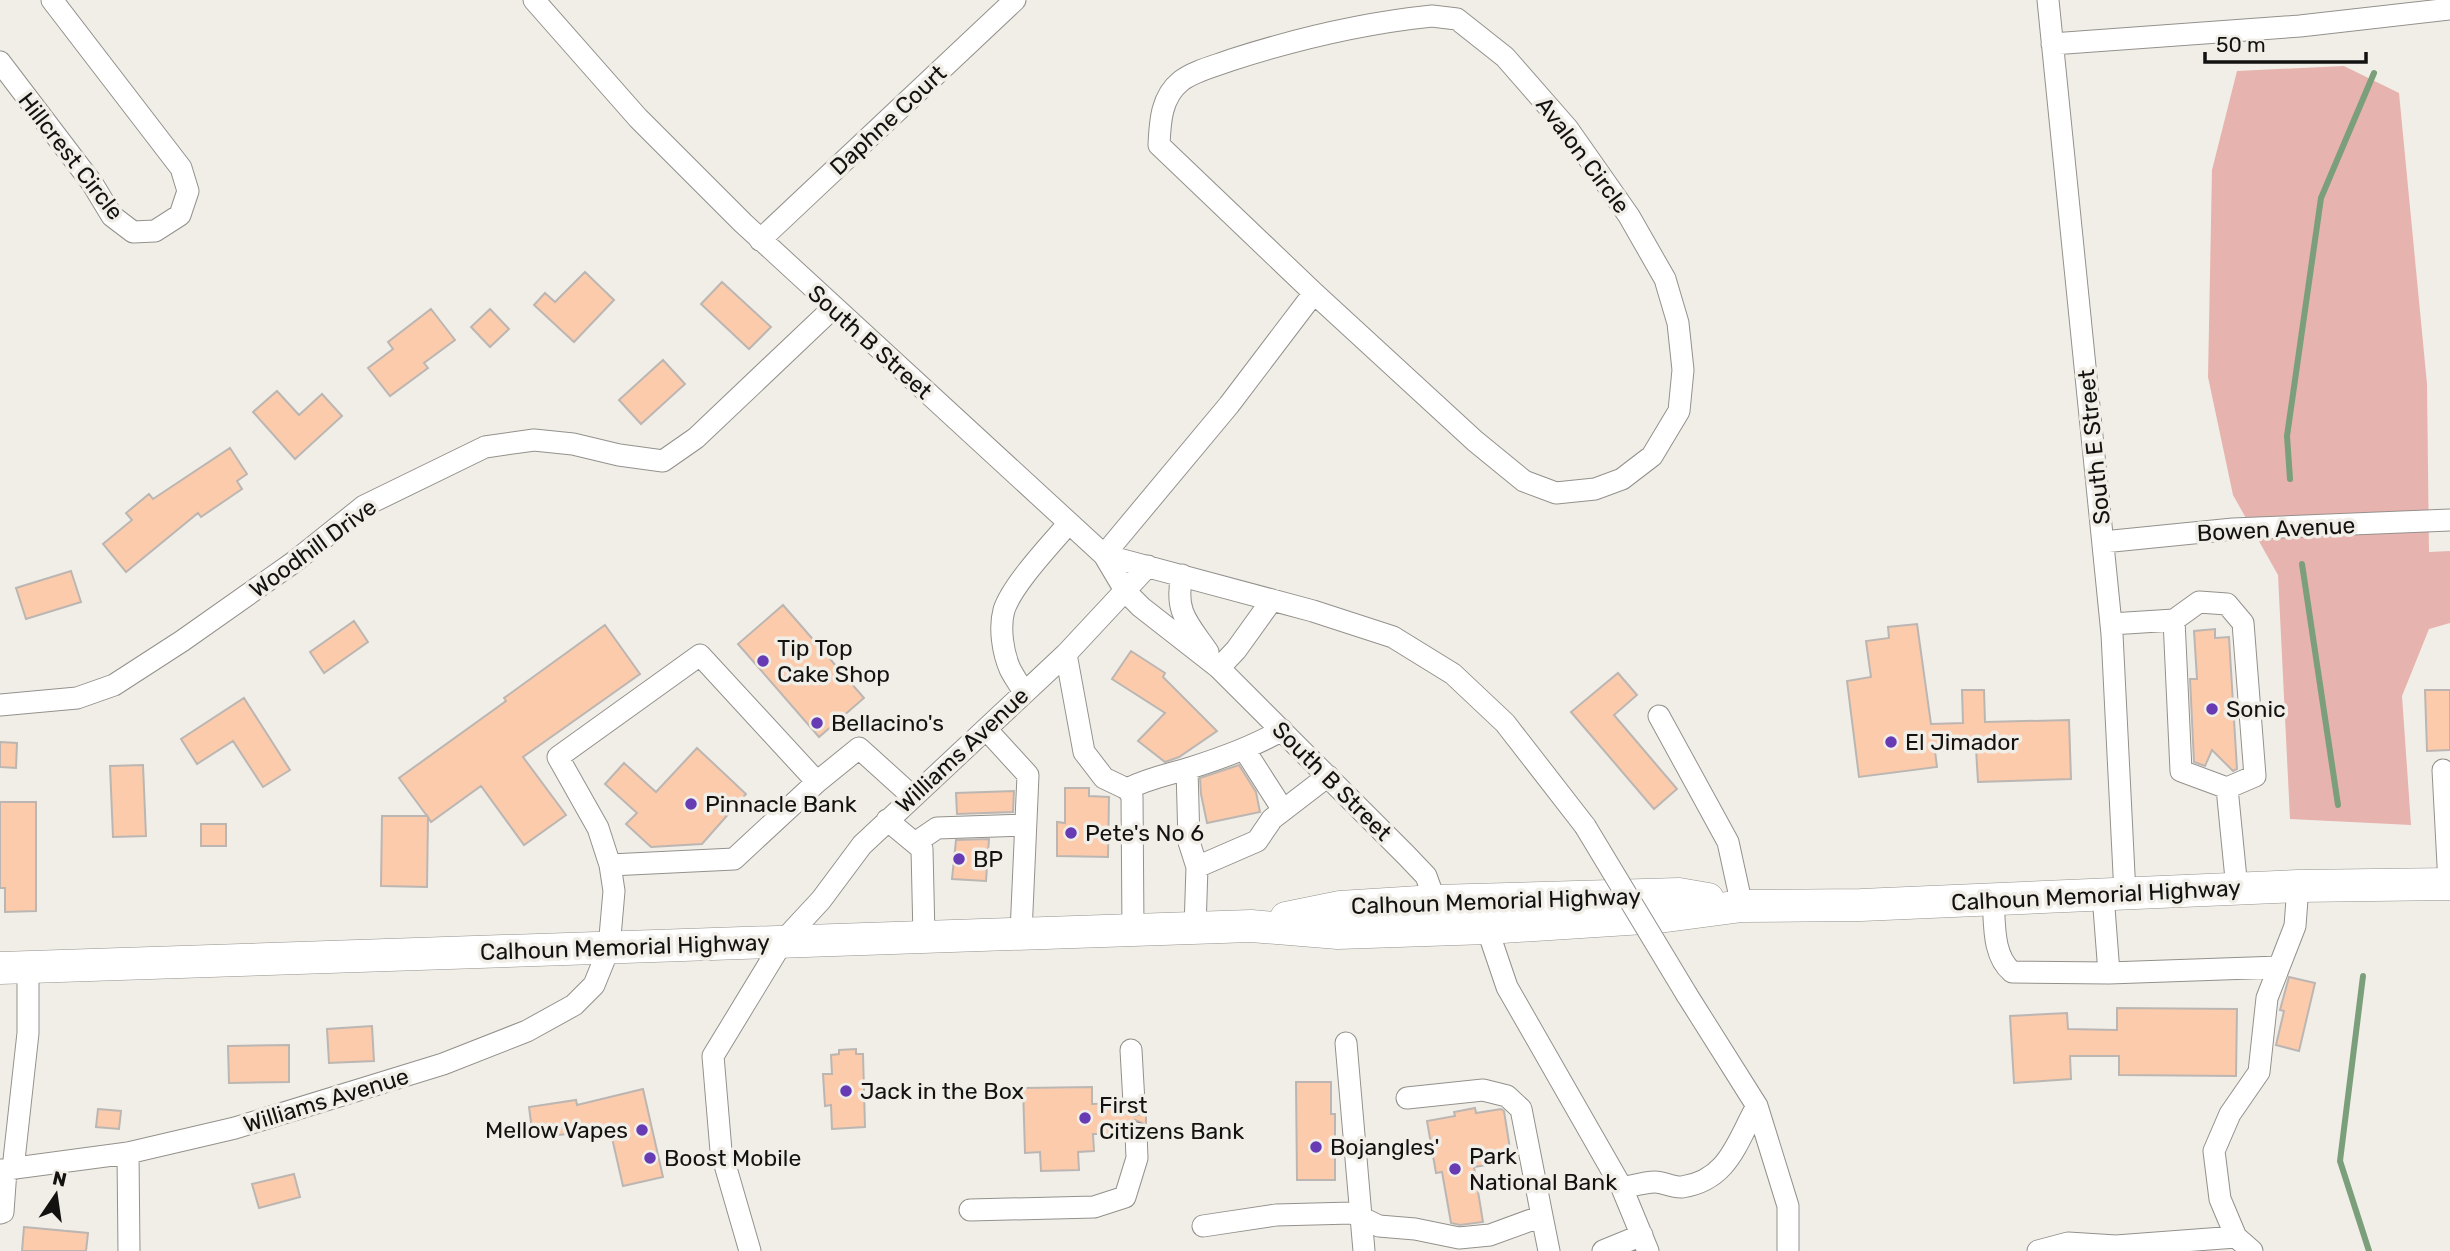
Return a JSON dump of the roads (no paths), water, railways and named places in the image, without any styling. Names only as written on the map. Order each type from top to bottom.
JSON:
[{"type":"highway","name":"Calhoun Memorial Highway","points":[[14,967],[1251,926],[1338,933],[1487,928],[1659,917],[1742,906],[1993,900],[2298,886],[2449,884]]},
{"type":"highway","name":"Calhoun Memorial Highway","points":[[1251,926],[1340,907],[1435,901],[1679,894],[1742,906]]},
{"type":"street","name":"Hillcrest Circle","points":[[0,62],[92,183],[112,216],[134,232],[155,231],[180,215],[188,191],[181,168],[51,0]]},
{"type":"street","name":"South B Street","points":[[534,0],[638,118],[760,240],[1104,555],[1126,592],[1141,607],[1219,668],[1282,730],[1426,876],[1435,901]]},
{"type":"street","name":"Daphne Court","points":[[760,240],[1015,0]]},
{"type":"street","name":"South E Street","points":[[2048,0],[2111,624],[2114,895],[2109,974]]},
{"type":"street","points":[[2052,44],[2346,11],[2450,9]]},
{"type":"street","name":"Avalon Circle","points":[[1432,16],[1457,19],[1505,57],[1568,129],[1629,216],[1665,279],[1678,323],[1683,370],[1679,411],[1652,456],[1622,479],[1595,489],[1556,493],[1524,481],[1475,441],[1314,293],[1159,145],[1165,101],[1181,81],[1208,68],[1283,43],[1405,19],[1432,16]]},
{"type":"street","points":[[1314,293],[1229,405],[1104,555],[1272,600],[1393,637],[1453,674],[1505,723],[1585,827],[1757,1106],[1788,1206],[1787,1251]]},
{"type":"street","name":"Woodhill Drive","points":[[0,705],[77,698],[114,685],[272,578],[365,506],[485,447],[534,440],[573,444],[619,455],[663,461],[696,438],[833,308]]},
{"type":"street","name":"Bowen Avenue","points":[[2103,542],[2233,529],[2450,520]]},
{"type":"street","points":[[1024,693],[1010,669],[1005,653],[1001,625],[1004,608],[1040,555],[1069,523]]},
{"type":"street","name":"Williams Avenue","points":[[750,1251],[721,1151],[713,1056],[783,941],[821,900],[862,845],[1066,654],[1148,566]]},
{"type":"street","name":"South B Street","points":[[1182,575],[1178,596],[1184,616],[1219,668]]},
{"type":"street","points":[[1219,668],[1236,650],[1272,600]]},
{"type":"street","points":[[2111,624],[2174,620],[2199,602],[2227,604],[2243,623],[2255,776],[2227,788],[2181,771],[2174,620]]},
{"type":"street","points":[[1066,654],[1084,752],[1104,778],[1127,789],[1132,796],[1133,930]]},
{"type":"street","name":"Williams Avenue","points":[[6,1169],[128,1153],[235,1128],[443,1064],[527,1031],[574,1005],[594,985],[609,948],[614,891],[610,865],[598,828],[558,757],[700,655],[817,782]]},
{"type":"street","points":[[1658,716],[1728,842],[1742,906]]},
{"type":"street","points":[[986,729],[1028,775],[1021,933]]},
{"type":"street","points":[[1127,789],[1148,778],[1187,769],[1244,749],[1282,730]]},
{"type":"street","points":[[610,865],[734,859],[817,782],[859,748],[912,796]]},
{"type":"street","points":[[1244,749],[1283,810]]},
{"type":"street","points":[[1187,769],[1189,842],[1197,867],[1195,928]]},
{"type":"street","points":[[2443,770],[2449,884]]},
{"type":"street","points":[[1197,867],[1257,841],[1272,819],[1328,776]]},
{"type":"street","points":[[2227,788],[2237,889]]},
{"type":"street","points":[[887,820],[922,849],[924,937]]},
{"type":"street","points":[[915,843],[937,828],[1025,825]]},
{"type":"street","points":[[2038,1251],[2068,1242],[2116,1246],[2244,1244],[2220,1199],[2214,1151],[2230,1114],[2259,1072],[2267,998],[2295,926],[2298,886]]},
{"type":"street","points":[[1993,900],[1998,950],[2004,965],[2012,972],[2109,974],[2278,967]]},
{"type":"street","points":[[1487,928],[1507,987],[1622,1188],[1645,1243],[1603,1251]]},
{"type":"street","points":[[0,1213],[3,1212],[6,1169],[28,1033],[14,967]]},
{"type":"street","points":[[1346,1043],[1364,1251]]},
{"type":"street","points":[[1131,1050],[1134,1103]]},
{"type":"street","points":[[1407,1098],[1483,1090],[1507,1096],[1521,1109],[1549,1251]]},
{"type":"street","points":[[1622,1188],[1656,1182],[1680,1188],[1721,1169],[1737,1148],[1757,1106]]},
{"type":"street","points":[[970,1210],[1094,1207],[1125,1197],[1137,1158],[1136,1133]]},
{"type":"street","points":[[128,1153],[129,1251]]},
{"type":"street","points":[[1203,1226],[1264,1216],[1352,1213],[1379,1226],[1415,1229],[1459,1238],[1490,1236],[1542,1216]]},
{"type":"waterway","points":[[2290,479],[2287,436],[2321,198],[2374,73]]},
{"type":"waterway","points":[[2302,564],[2338,805]]},
{"type":"waterway","points":[[2363,976],[2340,1161],[2369,1251]]},
{"type":"place","name":"Tip Top Cake Shop","points":[[763,661]]},
{"type":"place","name":"Sonic","points":[[2212,709]]},
{"type":"place","name":"Bellacino's","points":[[817,723]]},
{"type":"place","name":"El Jimador","points":[[1891,742]]},
{"type":"place","name":"Pinnacle Bank","points":[[691,804]]},
{"type":"place","name":"Pete's No 6","points":[[1071,833]]},
{"type":"place","name":"BP","points":[[959,859]]},
{"type":"place","name":"Jack in the Box","points":[[846,1091]]},
{"type":"place","name":"First Citizens Bank","points":[[1085,1118]]},
{"type":"place","name":"Mellow Vapes","points":[[642,1130]]},
{"type":"place","name":"Bojangles'","points":[[1316,1147]]},
{"type":"place","name":"Boost Mobile","points":[[650,1158]]},
{"type":"place","name":"Park National Bank","points":[[1455,1169]]}]
